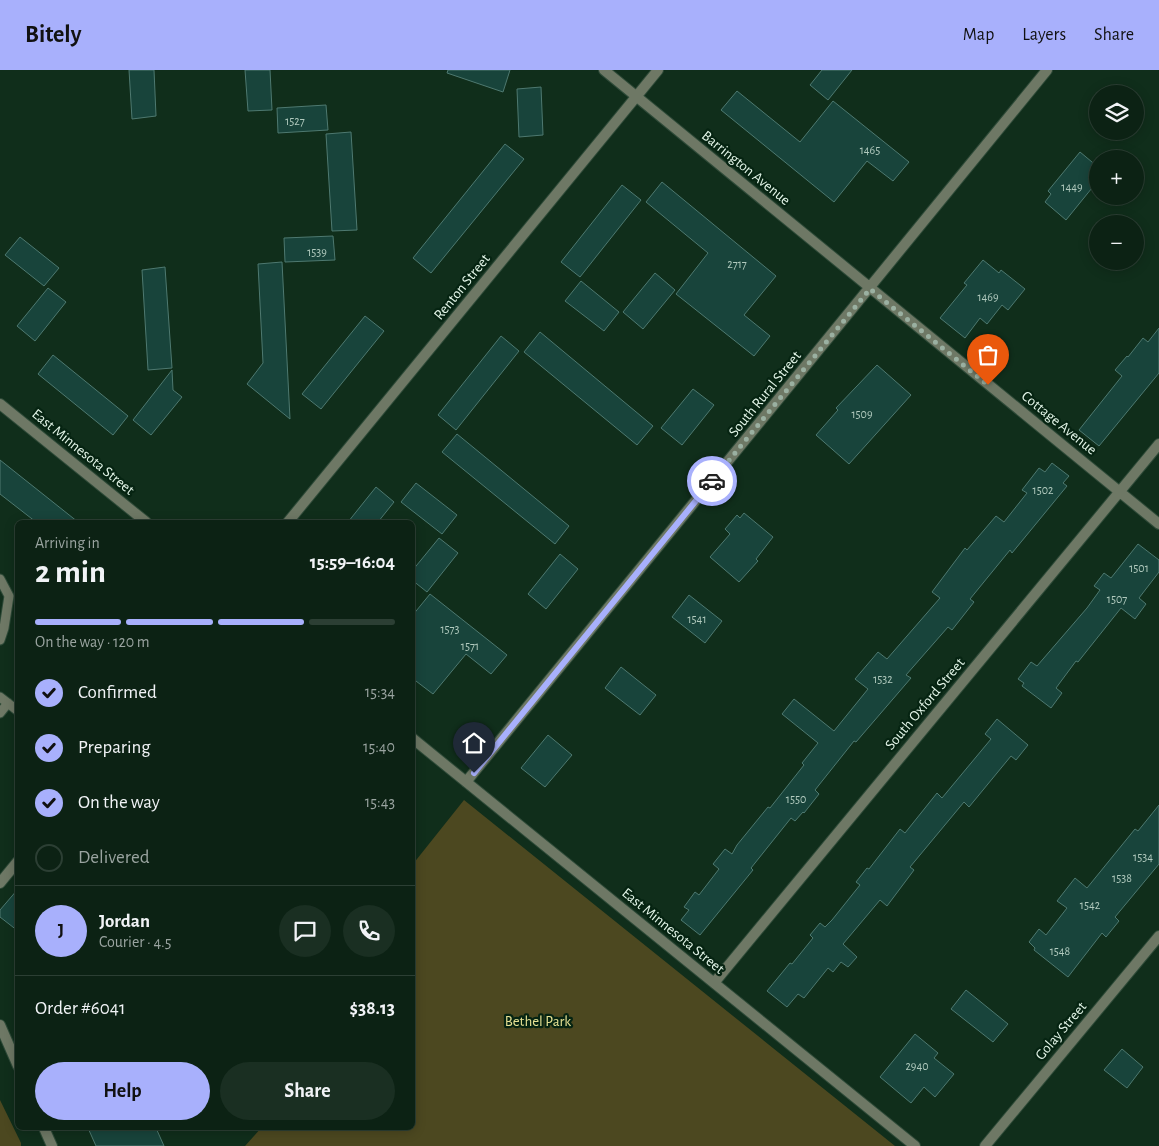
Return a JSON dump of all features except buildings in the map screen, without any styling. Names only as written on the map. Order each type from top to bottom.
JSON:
[{"type":"street","name":"Barrington Avenue","points":[[604,70],[870,289]]},
{"type":"street","name":"Renton Street","points":[[290,520],[658,70]]},
{"type":"street","name":"South Rural Street","points":[[466,782],[1047,70]]},
{"type":"street","name":"Cottage Avenue","points":[[870,289],[1159,524]]},
{"type":"street","name":"East Minnesota Street","points":[[0,404],[144,520]]},
{"type":"street","name":"South Oxford Street","points":[[714,983],[1159,444]]},
{"type":"street","name":"East Minnesota Street","points":[[415,740],[915,1146]]},
{"type":"street","points":[[0,883],[15,865]]},
{"type":"street","name":"Golay Street","points":[[985,1146],[1159,936]]},
{"type":"street","points":[[0,1025],[15,1059]]},
{"type":"street","points":[[45,1130],[52,1146]]},
{"type":"lane","points":[[0,579],[9,596],[4,628],[0,640]]},
{"type":"lane","points":[[0,697],[15,709]]},
{"type":"lane","points":[[0,713],[8,704]]},
{"type":"green space","name":"Bethel Park","points":[[464,800],[895,1146],[245,1146],[259,1130],[415,1130],[415,861]]},
{"type":"green space","points":[[0,1100],[21,1143],[21,1146],[0,1146]]},
{"type":"way so far","points":[[712,481],[870,289],[988,385]]},
{"type":"route","points":[[474,773],[712,481]]}]
